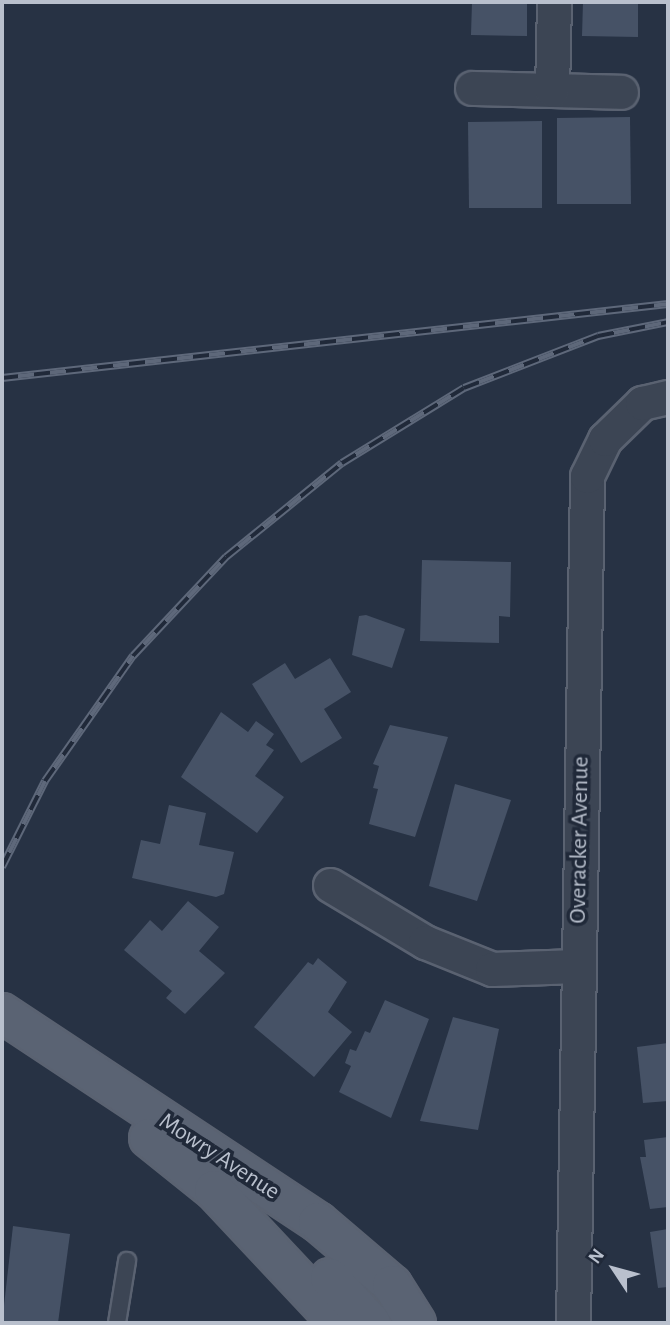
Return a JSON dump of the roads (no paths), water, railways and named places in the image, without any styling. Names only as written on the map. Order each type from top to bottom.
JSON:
[{"type":"main road","name":"Mowry Avenue","points":[[2,1013],[318,1222],[392,1285],[416,1323]]},
{"type":"main road","name":"Mowry Avenue","points":[[2,1039],[158,1144],[214,1190],[339,1323]]},
{"type":"main road","points":[[214,1190],[326,1273],[371,1323]]},
{"type":"street","points":[[552,90],[554,2]]},
{"type":"street","points":[[472,88],[621,92]]},
{"type":"street","name":"Overacker Avenue","points":[[573,1323],[587,476],[605,439],[642,403],[668,397]]},
{"type":"street","points":[[330,885],[425,942],[492,969],[577,966]]},
{"type":"lane","points":[[117,1323],[127,1261]]},
{"type":"railway","points":[[2,378],[668,304]]},
{"type":"railway","points":[[2,867],[45,781],[133,656],[226,557],[342,463],[464,388],[598,336],[668,322]]}]
